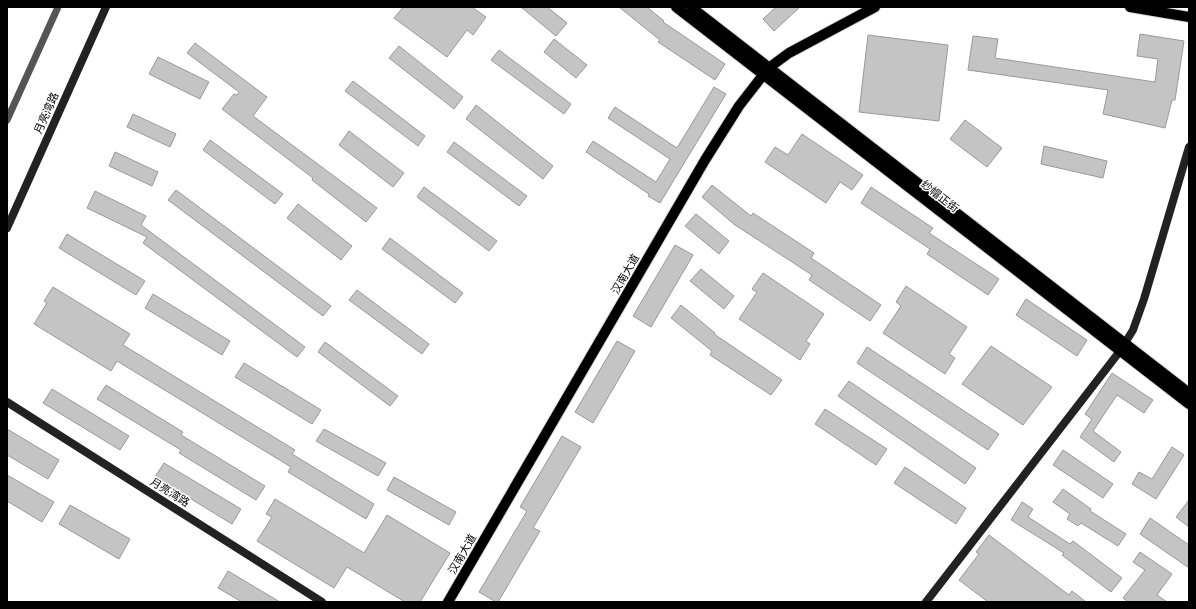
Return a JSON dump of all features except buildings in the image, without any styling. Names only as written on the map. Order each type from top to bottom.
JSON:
[{"type":"main road","name":"纱帽正街","points":[[676,7],[766,71],[1122,347],[1189,404]]},
{"type":"main road","name":"纱帽正街","points":[[691,7],[766,71]]},
{"type":"main road","name":"汉南大道","points":[[448,602],[705,160],[739,106],[766,71],[789,52],[875,7]]},
{"type":"main road","points":[[1130,7],[1189,17]]},
{"type":"main road","name":"纱帽正街","points":[[1122,347],[1189,393]]},
{"type":"street","points":[[7,120],[58,7]]},
{"type":"street","name":"月亮湾路","points":[[7,228],[106,7]]},
{"type":"street","points":[[926,602],[1122,347],[1133,330],[1144,299],[1189,146]]},
{"type":"street","name":"月亮湾路","points":[[7,402],[322,602]]}]
